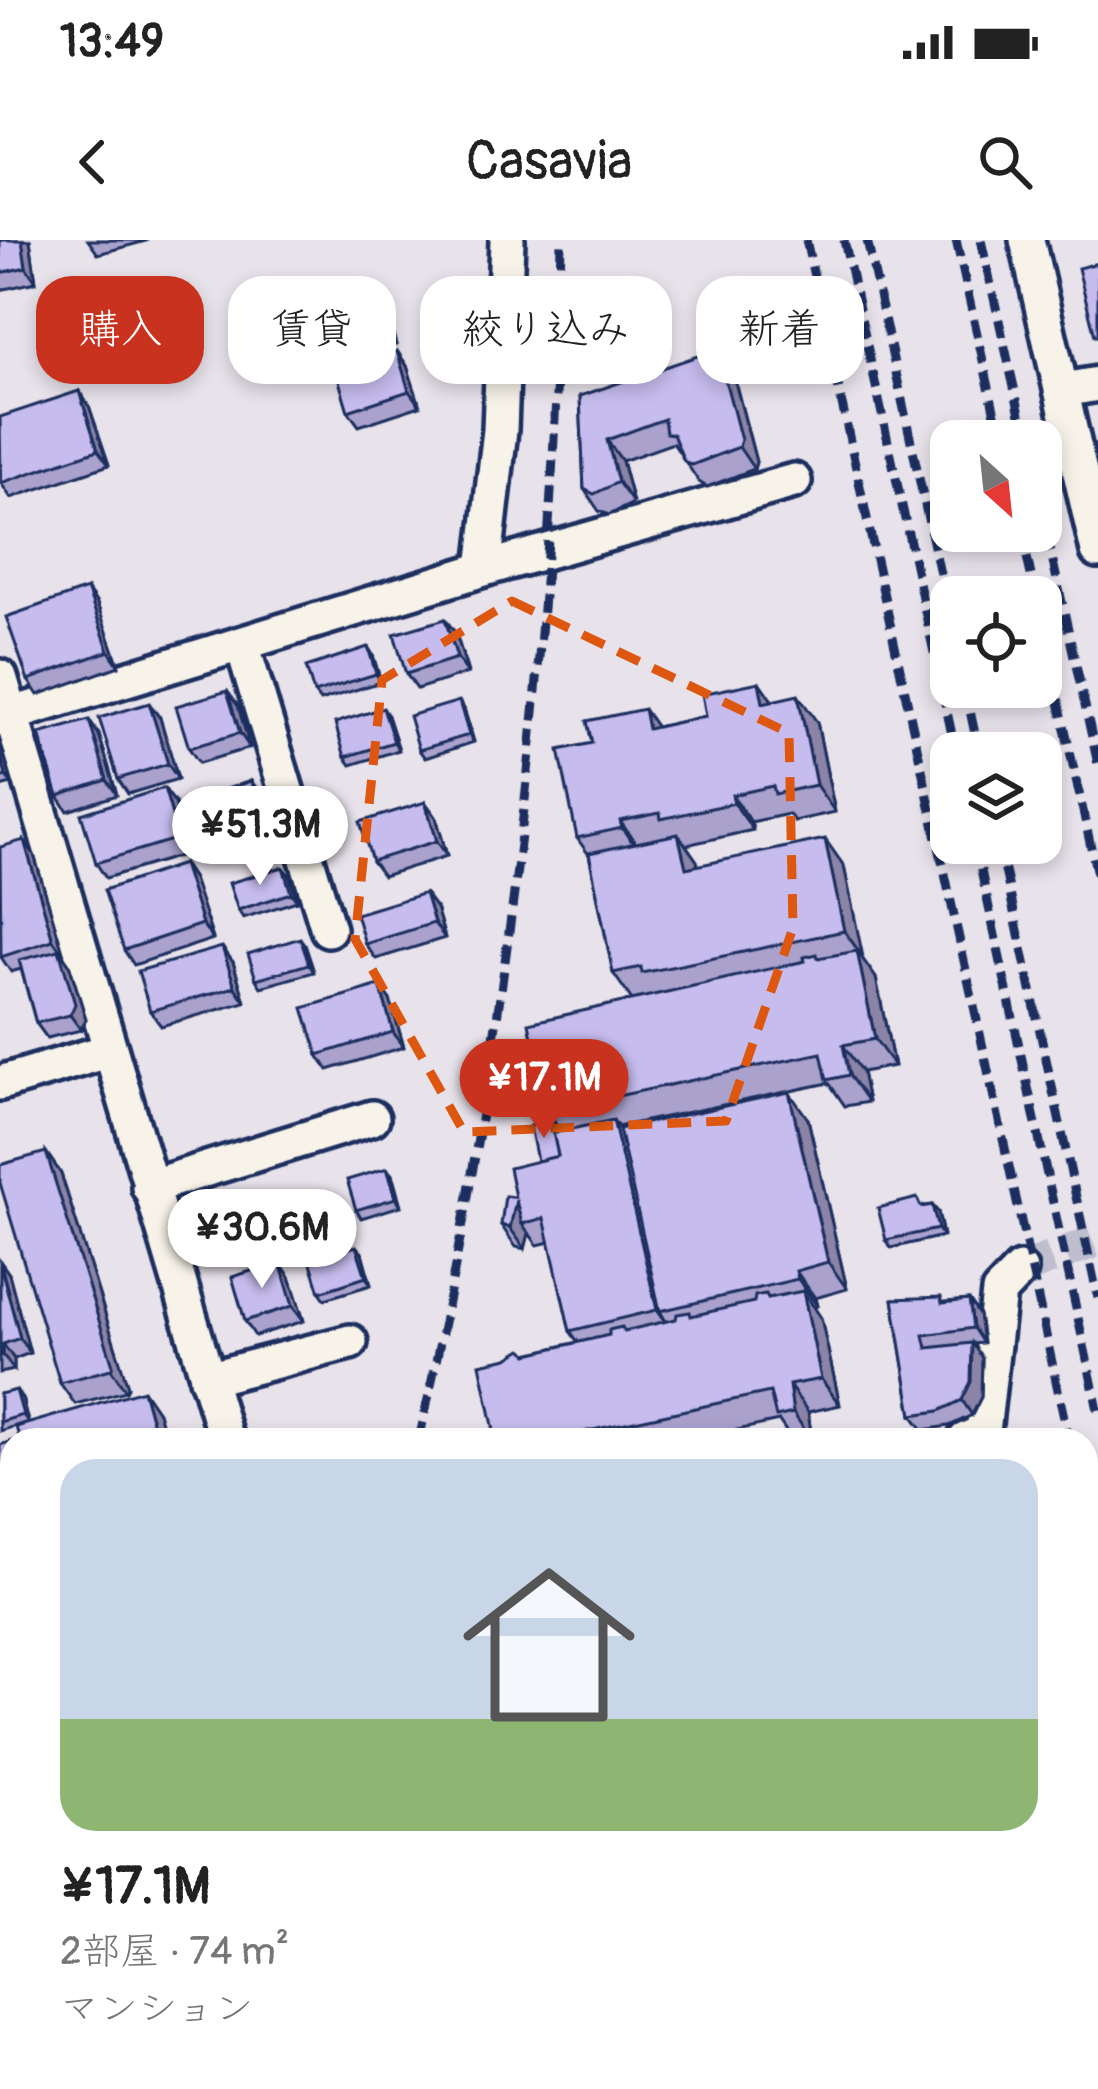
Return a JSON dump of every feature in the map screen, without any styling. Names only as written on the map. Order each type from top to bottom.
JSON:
[{"type":"street","points":[[484,569],[500,430],[507,240]]},
{"type":"street","points":[[1027,240],[1098,551]]},
{"type":"street","points":[[1063,390],[1098,384]]},
{"type":"street","points":[[6,716],[484,569],[794,481]]},
{"type":"street","points":[[242,644],[328,929]]},
{"type":"street","points":[[0,677],[6,716],[222,1428]]},
{"type":"street","points":[[0,1083],[108,1051]]},
{"type":"street","points":[[149,1187],[372,1118]]},
{"type":"street","points":[[978,1428],[999,1292],[1020,1270]]},
{"type":"street","points":[[207,1379],[350,1342]]},
{"type":"highlighted area","points":[[512,601],[789,733],[793,928],[726,1121],[464,1132],[355,939],[382,680]]},
{"type":"building","points":[[0,240],[22,240],[26,267],[0,273]]},
{"type":"building","points":[[1098,263],[1098,336],[1095,336],[1078,268]]},
{"type":"building","points":[[396,351],[409,391],[348,411],[340,384],[396,384]]},
{"type":"building","points":[[696,356],[696,384],[726,384],[739,447],[692,465],[684,461],[673,434],[666,433],[664,419],[607,440],[618,482],[594,494],[584,489],[580,396],[615,384],[672,384],[672,365]]},
{"type":"building","points":[[79,391],[98,450],[1,483],[0,417]]},
{"type":"building","points":[[87,589],[109,651],[28,680],[6,617]]},
{"type":"building","points":[[445,619],[457,658],[406,674],[394,634]]},
{"type":"building","points":[[368,647],[376,674],[314,693],[306,667]]},
{"type":"building","points":[[759,682],[763,703],[798,695],[816,785],[775,794],[773,786],[732,795],[734,803],[661,819],[660,813],[620,821],[622,828],[577,838],[559,750],[592,743],[587,721],[644,709],[648,729],[706,716],[702,694]]},
{"type":"building","points":[[227,691],[240,733],[189,748],[176,706]]},
{"type":"building","points":[[459,701],[469,735],[419,750],[409,716]]},
{"type":"building","points":[[149,703],[168,764],[118,779],[99,718]]},
{"type":"building","points":[[383,708],[394,742],[345,757],[335,723]]},
{"type":"building","points":[[89,720],[107,780],[58,796],[39,734]]},
{"type":"building","points":[[251,781],[262,816],[206,833],[196,799]]},
{"type":"building","points":[[164,788],[179,838],[96,863],[81,814]]},
{"type":"building","points":[[425,802],[437,841],[372,861],[360,822]]},
{"type":"building","points":[[678,834],[686,868],[825,839],[844,931],[642,973],[641,967],[613,973],[589,853]]},
{"type":"building","points":[[24,840],[53,940],[1,957],[0,847]]},
{"type":"building","points":[[183,864],[202,924],[124,950],[104,890]]},
{"type":"building","points":[[283,867],[291,893],[238,910],[229,883]]},
{"type":"building","points":[[425,893],[434,923],[365,944],[356,914]]},
{"type":"building","points":[[300,938],[309,964],[256,979],[248,954]]},
{"type":"building","points":[[222,947],[235,987],[150,1011],[138,971]]},
{"type":"building","points":[[59,950],[75,1004],[70,1015],[36,1023],[19,960]]},
{"type":"building","points":[[857,951],[875,1039],[843,1045],[849,1075],[827,1080],[821,1053],[547,1111],[529,1023],[805,961],[804,957],[817,954],[818,958]]},
{"type":"building","points":[[380,985],[393,1032],[318,1055],[303,1008]]},
{"type":"building","points":[[789,1092],[828,1262],[796,1271],[798,1279],[660,1311],[619,1129]]},
{"type":"building","points":[[613,1120],[657,1310],[570,1331],[544,1218],[522,1224],[516,1200],[510,1228],[501,1225],[505,1196],[515,1197],[509,1168],[558,1156],[553,1133]]},
{"type":"building","points":[[554,1122],[558,1156],[537,1161],[530,1126]]},
{"type":"building","points":[[46,1152],[113,1365],[60,1383],[0,1183],[0,1165]]},
{"type":"building","points":[[387,1168],[396,1198],[356,1210],[347,1180]]},
{"type":"building","points":[[917,1198],[921,1207],[932,1205],[938,1229],[886,1240],[878,1208]]},
{"type":"building","points":[[356,1246],[366,1277],[320,1292],[310,1260]]},
{"type":"building","points":[[280,1262],[293,1306],[245,1321],[232,1277]]},
{"type":"building","points":[[0,1264],[20,1338],[3,1344],[0,1356]]},
{"type":"building","points":[[803,1291],[821,1379],[789,1385],[793,1413],[776,1417],[770,1392],[602,1428],[493,1428],[480,1364],[508,1358],[522,1349],[528,1354],[609,1335],[609,1330],[676,1319],[677,1314],[690,1312],[691,1316],[754,1302],[755,1296],[766,1294],[768,1298]]},
{"type":"building","points":[[941,1297],[942,1303],[969,1300],[973,1328],[924,1335],[927,1348],[972,1343],[971,1382],[962,1400],[939,1411],[912,1415],[893,1299]]},
{"type":"building","points":[[16,1390],[23,1415],[0,1422],[0,1394]]},
{"type":"building","points":[[143,1390],[154,1428],[16,1428]]},
{"type":"tunnel","points":[[1020,1270],[1093,1242]]},
{"type":"railway","points":[[422,1428],[477,1143],[520,844],[548,543],[561,240]]},
{"type":"railway","points":[[806,240],[1066,1428]]},
{"type":"railway","points":[[844,240],[951,732]]},
{"type":"railway","points":[[867,240],[940,576]]},
{"type":"railway","points":[[956,240],[996,420]]},
{"type":"railway","points":[[981,240],[1021,420]]},
{"type":"railway","points":[[1026,552],[1031,576]]},
{"type":"railway","points":[[1051,552],[1098,764]]},
{"type":"railway","points":[[969,708],[975,732]]},
{"type":"railway","points":[[1060,708],[1098,879]]},
{"type":"railway","points":[[980,864],[1098,1410]]},
{"type":"railway","points":[[1004,864],[1098,1298]]}]
